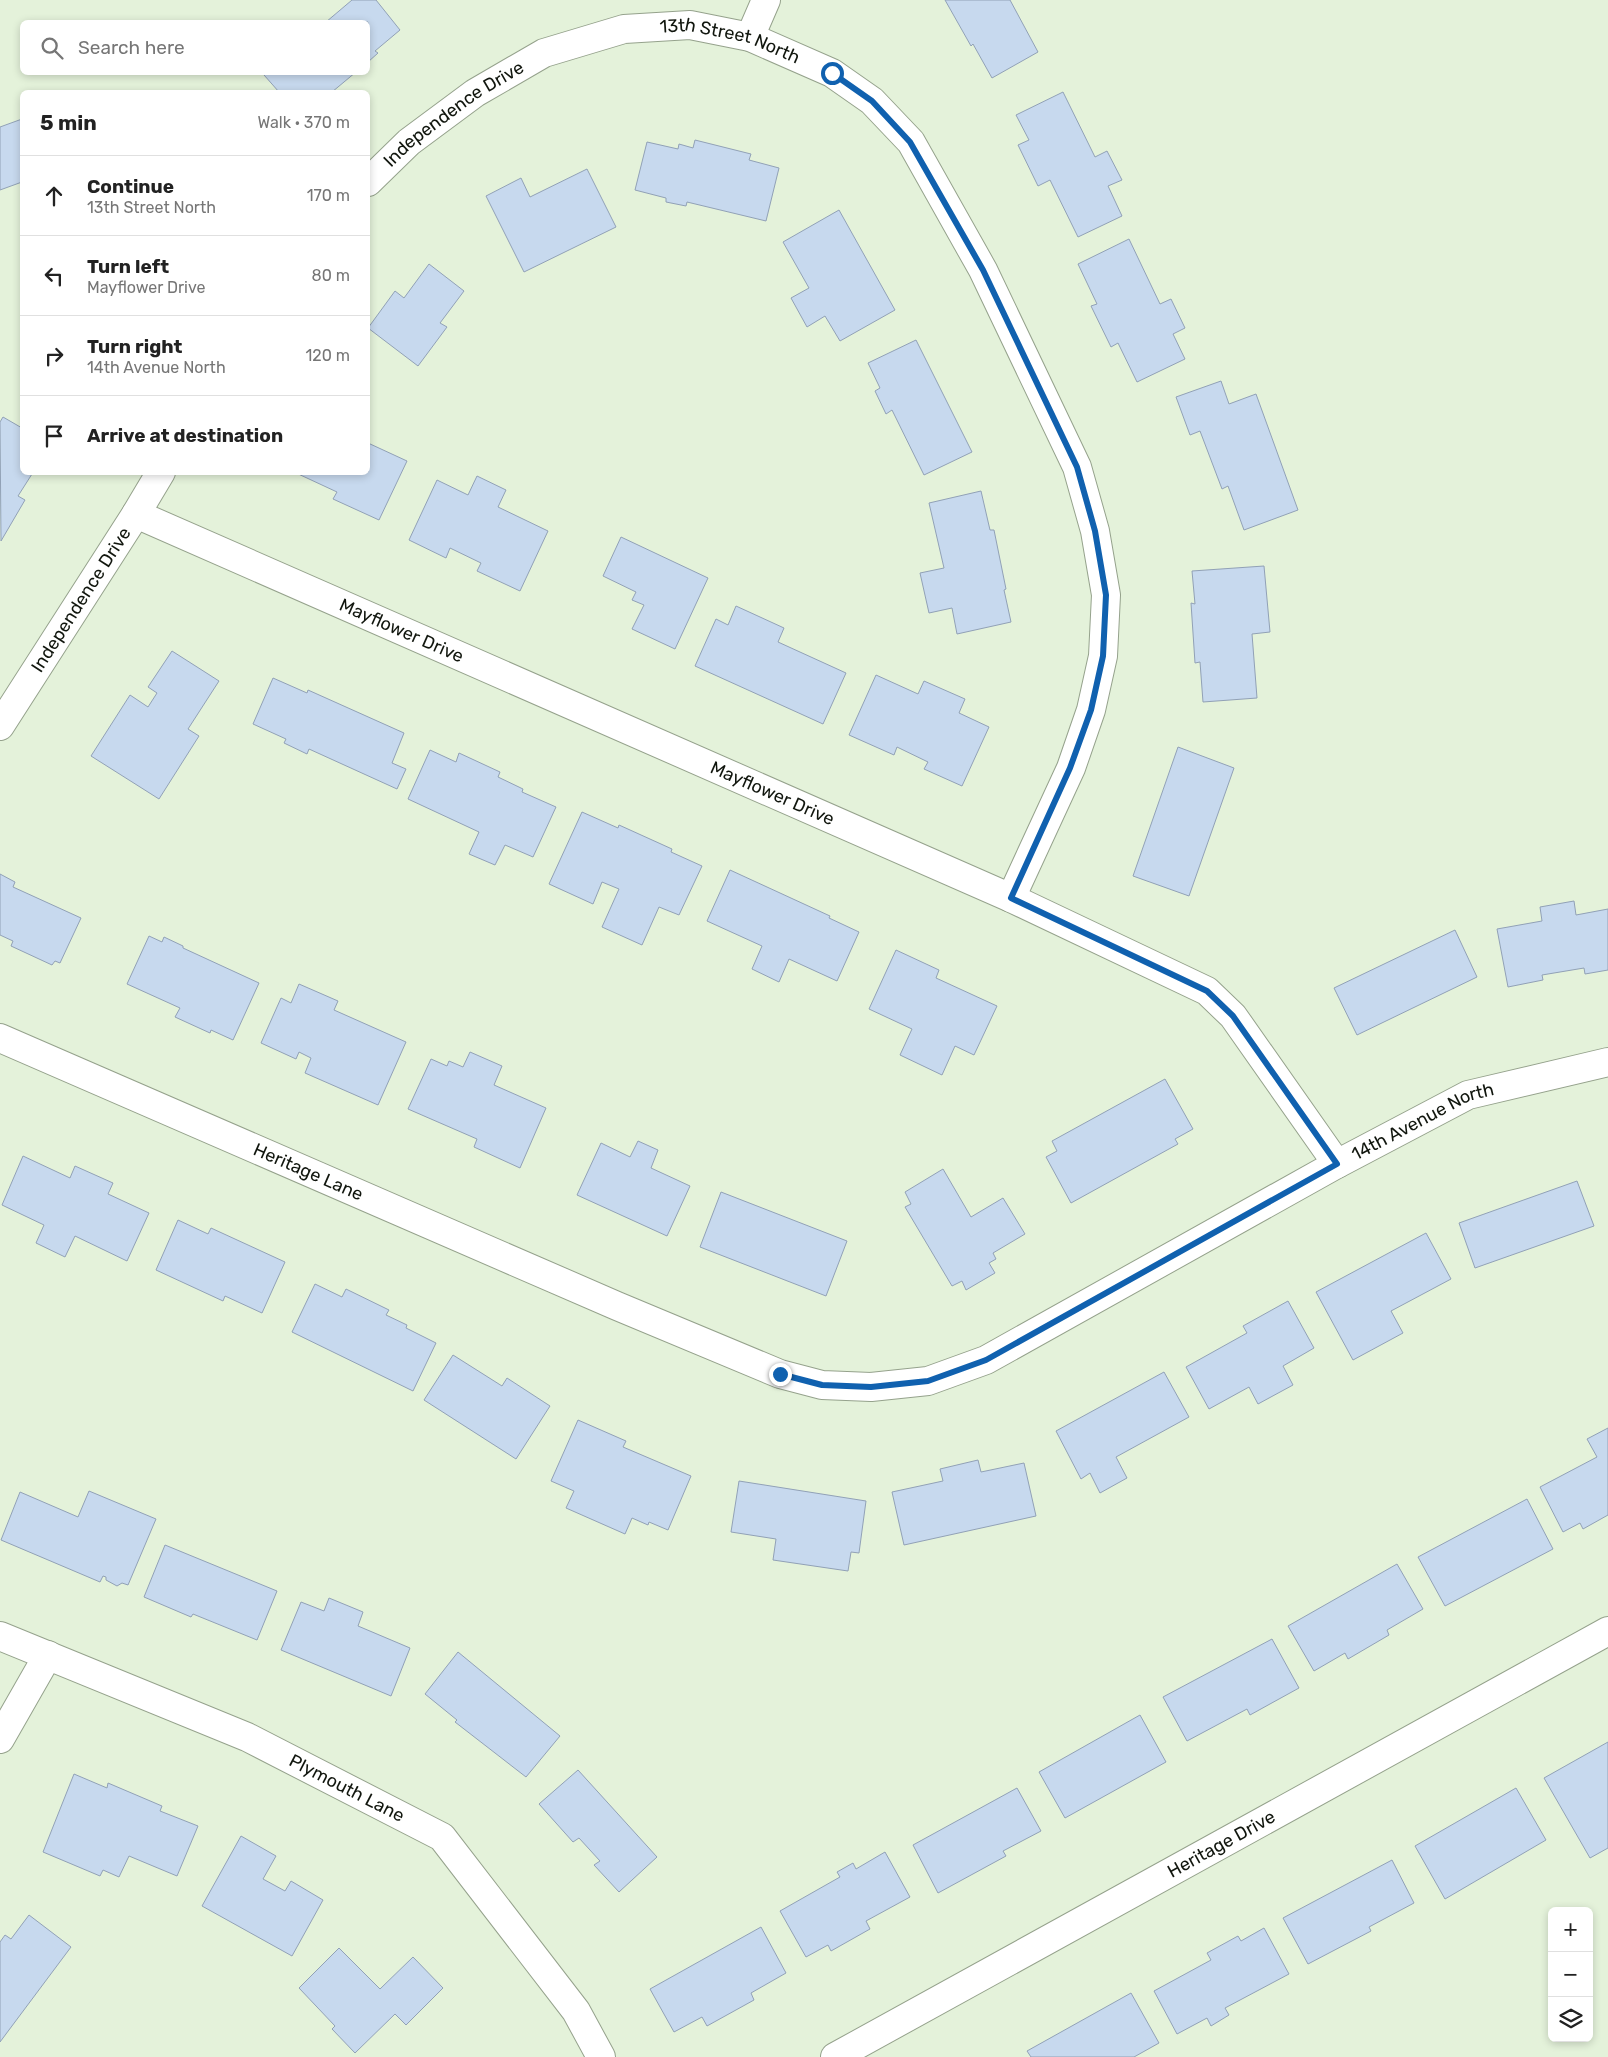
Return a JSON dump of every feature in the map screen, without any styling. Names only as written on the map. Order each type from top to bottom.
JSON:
[{"type":"street","points":[[750,37],[766,0]]},
{"type":"street","name":"13th Street North","points":[[544,54],[624,29],[690,25],[750,37],[832,73],[872,101],[910,142],[983,270],[1077,467],[1095,531],[1106,595],[1103,656],[1091,710],[1070,768],[1011,898]]},
{"type":"street","name":"Independence Drive","points":[[370,180],[409,142],[475,93],[544,54]]},
{"type":"street","name":"Independence Drive","points":[[0,726],[159,475]]},
{"type":"street","name":"Mayflower Drive","points":[[136,514],[1011,898],[1207,991],[1233,1016],[1337,1164]]},
{"type":"street","name":"Heritage Lane","points":[[0,1038],[617,1306]]},
{"type":"street","name":"14th Avenue North","points":[[617,1306],[780,1374],[822,1385],[871,1387],[928,1381],[986,1360],[1337,1164],[1468,1095],[1608,1062]]},
{"type":"street","name":"Heritage Drive","points":[[835,2057],[1608,1631]]},
{"type":"street","name":"Plymouth Lane","points":[[0,1636],[248,1737],[442,1837],[576,2011],[601,2057]]},
{"type":"street","points":[[0,1740],[48,1655]]},
{"type":"building","points":[[352,0],[376,0],[400,30],[375,51],[378,53],[370,60],[370,20],[328,20]]},
{"type":"building","points":[[945,0],[1010,0],[1038,52],[992,78]]},
{"type":"building","points":[[264,75],[352,75],[334,90],[277,90]]},
{"type":"building","points":[[1063,92],[1095,157],[1107,151],[1122,180],[1108,186],[1122,216],[1078,237],[1050,180],[1038,186],[1018,145],[1029,140],[1016,115]]},
{"type":"building","points":[[20,120],[20,183],[0,190],[0,127]]},
{"type":"building","points":[[695,140],[751,154],[749,160],[779,168],[766,221],[687,202],[686,206],[666,202],[666,198],[635,190],[647,142],[678,149],[679,144],[693,148]]},
{"type":"building","points":[[587,169],[616,227],[524,272],[486,196],[521,178],[530,197]]},
{"type":"building","points":[[839,210],[895,310],[840,341],[825,316],[807,327],[791,298],[809,288],[783,242]]},
{"type":"building","points":[[1129,239],[1160,304],[1171,299],[1185,328],[1173,334],[1185,359],[1137,382],[1118,343],[1111,347],[1091,306],[1097,304],[1078,264]]},
{"type":"building","points":[[429,264],[464,291],[440,323],[447,327],[418,366],[370,330],[370,325],[395,291],[404,298]]},
{"type":"building","points":[[916,340],[972,452],[924,475],[892,410],[886,414],[875,391],[880,388],[868,363]]},
{"type":"building","points":[[1221,381],[1229,404],[1256,394],[1298,510],[1244,530],[1228,486],[1222,489],[1200,431],[1190,435],[1176,397]]},
{"type":"building","points":[[3,417],[20,427],[20,475],[31,475],[18,496],[25,500],[1,541],[0,422]]},
{"type":"building","points":[[370,444],[407,461],[379,520],[333,499],[337,492],[300,475],[370,475]]},
{"type":"building","points":[[477,476],[506,490],[498,507],[548,531],[520,591],[477,571],[481,563],[450,548],[446,558],[409,540],[437,480],[468,495]]},
{"type":"building","points":[[981,491],[990,530],[994,530],[1011,622],[957,634],[952,608],[929,613],[920,573],[944,568],[929,503]]},
{"type":"building","points":[[621,537],[708,578],[675,649],[632,629],[644,605],[632,600],[636,592],[603,576]]},
{"type":"building","points":[[1264,566],[1270,632],[1252,634],[1257,698],[1203,702],[1200,662],[1195,663],[1191,603],[1195,604],[1192,571]]},
{"type":"building","points":[[736,606],[784,628],[778,642],[846,673],[823,724],[695,666],[716,619],[728,625]]},
{"type":"building","points":[[172,651],[219,681],[188,729],[199,736],[159,799],[91,756],[130,695],[148,707],[157,693],[148,687]]},
{"type":"building","points":[[876,675],[918,694],[924,681],[965,699],[959,713],[989,727],[962,786],[924,769],[928,762],[897,747],[894,755],[849,735]]},
{"type":"building","points":[[273,678],[307,693],[308,690],[404,733],[392,763],[406,769],[397,789],[309,749],[307,754],[284,743],[286,739],[253,724]]},
{"type":"building","points":[[1178,747],[1234,768],[1189,896],[1133,876]]},
{"type":"building","points":[[430,750],[456,762],[459,753],[500,772],[498,777],[523,789],[522,792],[556,807],[533,857],[505,845],[495,865],[469,854],[479,832],[408,799]]},
{"type":"building","points":[[582,812],[618,828],[619,825],[672,849],[671,852],[702,866],[679,915],[659,907],[642,945],[602,927],[619,889],[602,882],[593,904],[549,884]]},
{"type":"building","points":[[730,870],[830,916],[829,918],[859,932],[837,981],[789,959],[779,982],[752,969],[762,946],[707,921]]},
{"type":"building","points":[[0,874],[15,882],[13,887],[81,918],[60,963],[55,961],[52,965],[11,946],[13,941],[0,935]]},
{"type":"building","points":[[1574,901],[1576,915],[1608,909],[1608,970],[1585,974],[1584,968],[1542,975],[1543,980],[1508,987],[1497,929],[1542,921],[1540,907]]},
{"type":"building","points":[[1455,930],[1477,977],[1357,1035],[1334,988]]},
{"type":"building","points":[[149,936],[162,942],[164,937],[183,946],[183,948],[259,983],[233,1040],[211,1030],[210,1033],[175,1017],[180,1008],[127,984]]},
{"type":"building","points":[[896,950],[939,970],[936,978],[997,1006],[974,1055],[955,1046],[942,1075],[900,1055],[912,1029],[869,1009]]},
{"type":"building","points":[[299,984],[338,1001],[334,1010],[406,1042],[378,1105],[305,1073],[311,1058],[299,1052],[296,1059],[261,1043],[281,998],[291,1003]]},
{"type":"building","points":[[470,1052],[502,1066],[494,1085],[546,1108],[520,1168],[474,1147],[477,1139],[408,1109],[431,1059],[447,1066],[449,1061],[463,1067]]},
{"type":"building","points":[[1165,1079],[1193,1129],[1175,1139],[1178,1144],[1071,1203],[1046,1157],[1057,1151],[1052,1141]]},
{"type":"building","points":[[638,1141],[658,1150],[651,1168],[690,1186],[667,1236],[577,1195],[601,1143],[630,1157]]},
{"type":"building","points":[[23,1156],[70,1178],[75,1166],[113,1183],[108,1194],[149,1213],[127,1261],[75,1236],[65,1257],[36,1243],[44,1225],[2,1205]]},
{"type":"building","points":[[943,1169],[971,1217],[1003,1198],[1025,1234],[993,1253],[996,1259],[989,1263],[995,1273],[966,1290],[962,1281],[952,1286],[905,1207],[911,1204],[905,1192]]},
{"type":"building","points":[[1577,1181],[1594,1226],[1475,1268],[1459,1223]]},
{"type":"building","points":[[721,1192],[847,1241],[826,1296],[700,1247]]},
{"type":"building","points":[[178,1220],[208,1234],[211,1228],[285,1262],[262,1313],[225,1296],[223,1301],[156,1270]]},
{"type":"building","points":[[1426,1233],[1451,1279],[1391,1311],[1403,1333],[1353,1360],[1316,1292]]},
{"type":"building","points":[[315,1284],[342,1297],[346,1289],[389,1310],[386,1315],[407,1325],[406,1328],[436,1343],[413,1391],[292,1332]]},
{"type":"building","points":[[1288,1301],[1314,1348],[1283,1366],[1293,1385],[1258,1404],[1249,1387],[1209,1409],[1186,1367],[1247,1333],[1243,1326]]},
{"type":"building","points":[[453,1355],[502,1386],[507,1378],[550,1406],[516,1459],[424,1400]]},
{"type":"building","points":[[1164,1372],[1189,1417],[1116,1457],[1127,1478],[1100,1493],[1090,1473],[1081,1479],[1056,1431]]},
{"type":"building","points":[[578,1420],[626,1441],[623,1447],[691,1476],[668,1530],[649,1522],[648,1525],[632,1518],[625,1534],[566,1508],[574,1491],[551,1481]]},
{"type":"building","points":[[1608,1428],[1608,1515],[1583,1529],[1580,1523],[1563,1532],[1540,1487],[1597,1457],[1587,1439]]},
{"type":"building","points":[[978,1460],[981,1472],[1024,1463],[1036,1516],[904,1545],[892,1492],[943,1481],[940,1469]]},
{"type":"building","points":[[739,1481],[866,1501],[859,1553],[851,1552],[848,1571],[773,1560],[776,1539],[731,1532]]},
{"type":"building","points":[[89,1491],[156,1519],[128,1585],[122,1583],[117,1586],[106,1580],[106,1577],[103,1576],[100,1582],[1,1540],[20,1492],[78,1517]]},
{"type":"building","points":[[1527,1499],[1553,1549],[1445,1606],[1418,1557]]},
{"type":"building","points":[[165,1545],[277,1591],[257,1640],[193,1614],[191,1617],[144,1597]]},
{"type":"building","points":[[1397,1564],[1423,1609],[1387,1630],[1389,1635],[1348,1659],[1345,1653],[1314,1671],[1288,1626]]},
{"type":"building","points":[[329,1598],[363,1612],[358,1626],[410,1648],[391,1696],[281,1650],[301,1602],[324,1611]]},
{"type":"building","points":[[1272,1639],[1299,1688],[1250,1715],[1247,1709],[1187,1741],[1163,1697]]},
{"type":"building","points":[[458,1652],[560,1736],[526,1777],[455,1722],[457,1720],[425,1694]]},
{"type":"building","points":[[1140,1715],[1166,1762],[1065,1818],[1039,1772]]},
{"type":"building","points":[[1608,1742],[1608,1848],[1590,1858],[1544,1778]]},
{"type":"building","points":[[578,1770],[657,1857],[619,1892],[594,1865],[600,1861],[579,1838],[573,1842],[539,1804]]},
{"type":"building","points":[[74,1774],[107,1788],[108,1783],[162,1806],[160,1811],[198,1826],[177,1876],[129,1856],[119,1877],[103,1870],[100,1876],[43,1852]]},
{"type":"building","points":[[1017,1788],[1041,1831],[1003,1851],[1006,1856],[938,1893],[913,1845]]},
{"type":"building","points":[[1516,1788],[1546,1840],[1445,1899],[1415,1846]]},
{"type":"building","points":[[241,1836],[276,1856],[263,1879],[285,1891],[291,1881],[323,1900],[292,1956],[202,1906]]},
{"type":"building","points":[[885,1852],[910,1897],[866,1921],[870,1929],[831,1951],[828,1945],[806,1957],[780,1911],[840,1877],[837,1872],[853,1863],[856,1869]]},
{"type":"building","points":[[1392,1860],[1414,1903],[1369,1927],[1371,1931],[1308,1964],[1283,1918]]},
{"type":"building","points":[[29,1915],[71,1947],[0,2042],[0,1942],[5,1935],[11,1939]]},
{"type":"building","points":[[761,1927],[786,1973],[751,1993],[754,2000],[707,2026],[702,2017],[674,2032],[650,1989]]},
{"type":"building","points":[[1264,1928],[1289,1974],[1225,2008],[1229,2015],[1211,2026],[1207,2018],[1177,2034],[1154,1991],[1211,1960],[1207,1953],[1238,1936],[1241,1941]]},
{"type":"building","points":[[339,1948],[380,1989],[413,1957],[443,1988],[406,2025],[395,2014],[355,2053],[332,2029],[335,2026],[299,1988]]},
{"type":"building","points":[[1131,1993],[1159,2043],[1134,2057],[1031,2057],[1027,2051]]},
{"type":"route","points":[[780,1374],[822,1385],[871,1387],[928,1381],[986,1360],[1337,1164],[1233,1016],[1207,991],[1011,898],[1070,768],[1091,710],[1103,656],[1106,595],[1095,531],[1077,467],[983,270],[910,142],[872,101],[832,73]]}]
